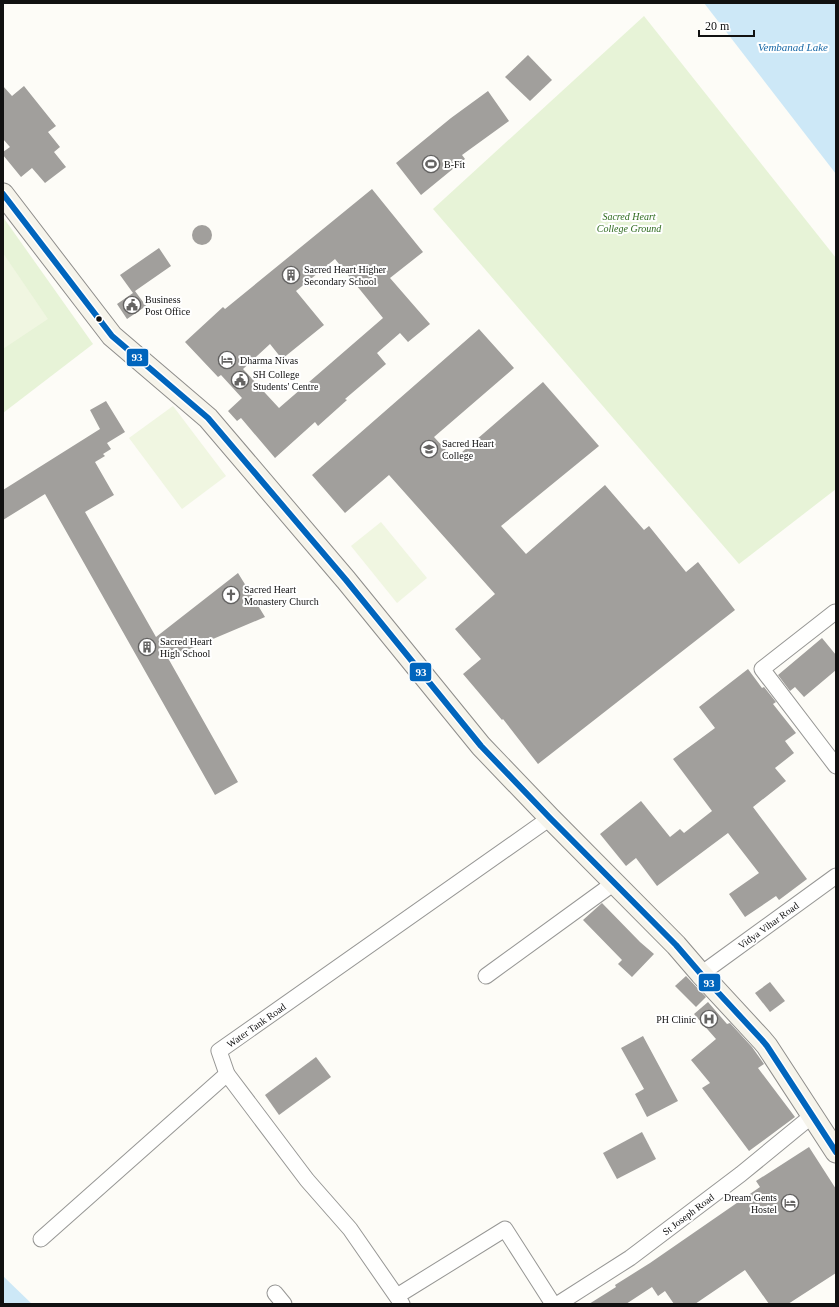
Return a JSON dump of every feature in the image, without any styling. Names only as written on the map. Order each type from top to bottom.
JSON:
[{"type":"main road","points":[[3,194],[112,336],[208,418],[341,575],[481,746],[676,946],[767,1046],[836,1152]]},
{"type":"street","points":[[835,612],[762,669],[836,766]]},
{"type":"street","name":"Water Tank Road","points":[[400,1300],[350,1229],[307,1180],[227,1074],[219,1052],[550,818]]},
{"type":"street","name":"Vidya Vihar Road","points":[[700,974],[836,876]]},
{"type":"street","points":[[486,976],[614,884]]},
{"type":"street","points":[[41,1239],[227,1074]]},
{"type":"street","name":"St Joseph Road","points":[[566,1302],[630,1258],[741,1174],[813,1115]]},
{"type":"street","points":[[400,1300],[505,1229],[554,1304]]},
{"type":"green space","name":"Sacred Heart College Ground","points":[[644,16],[836,258],[836,489],[739,564],[433,209]]},
{"type":"green space","points":[[3,217],[93,344],[3,413]]},
{"type":"green space","points":[[3,253],[48,319],[3,349]]},
{"type":"green space","points":[[173,406],[226,476],[182,509],[129,438]]},
{"type":"green space","points":[[381,522],[427,578],[397,603],[351,546]]},
{"type":"water","name":"Vembanad Lake","points":[[704,3],[836,3],[836,174]]},
{"type":"water","points":[[3,1276],[32,1304],[3,1304]]},
{"type":"building","points":[[528,55],[552,80],[530,101],[505,77]]},
{"type":"building","points":[[3,86],[12,96],[24,86],[56,126],[48,132],[60,147],[54,152],[66,167],[45,183],[32,168],[21,177],[3,155],[3,152],[10,147],[3,139]]},
{"type":"building","points":[[488,91],[509,121],[462,155],[465,159],[421,195],[396,163],[451,118]]},
{"type":"building","points":[[372,189],[423,252],[390,278],[430,324],[408,342],[400,333],[377,353],[386,364],[345,399],[347,400],[318,426],[315,422],[275,458],[241,418],[237,421],[228,411],[242,398],[221,375],[218,377],[185,342],[223,307],[225,309]],"holes":[[[335,259],[383,318],[279,408],[243,369],[270,344],[282,359],[324,325],[296,291]]]},
{"type":"building","points":[[202,225],[209,228],[212,235],[209,242],[202,245],[195,242],[192,235],[195,228]]},
{"type":"building","points":[[159,248],[171,266],[135,291],[146,306],[127,319],[117,304],[133,293],[120,275]]},
{"type":"building","points":[[479,329],[514,368],[434,437],[454,459],[543,382],[599,446],[501,526],[526,554],[605,485],[644,530],[649,526],[686,572],[698,562],[735,610],[538,764],[503,719],[502,720],[463,674],[481,659],[455,629],[495,594],[389,475],[345,513],[312,475]]},
{"type":"building","points":[[106,401],[125,432],[107,443],[111,449],[103,454],[105,456],[95,462],[114,495],[85,512],[156,637],[238,573],[265,617],[168,658],[238,782],[215,795],[45,494],[3,520],[3,490],[100,429],[90,410]]},
{"type":"building","points":[[822,638],[836,655],[836,670],[804,697],[795,687],[790,691],[778,675]]},
{"type":"building","points":[[748,669],[762,688],[764,687],[776,702],[773,704],[796,733],[785,741],[794,753],[775,768],[786,781],[753,807],[807,879],[779,900],[776,896],[745,917],[729,894],[759,873],[728,833],[657,886],[636,858],[626,866],[600,834],[641,801],[670,837],[680,829],[684,833],[712,811],[673,759],[715,728],[699,707]]},
{"type":"building","points":[[602,903],[640,942],[654,954],[632,977],[618,964],[622,960],[583,920]]},
{"type":"building","points":[[686,976],[706,997],[696,1007],[675,986]]},
{"type":"building","points":[[770,982],[785,1001],[770,1012],[755,993]]},
{"type":"building","points":[[708,1002],[727,1024],[730,1023],[752,1047],[764,1064],[758,1068],[795,1117],[749,1151],[702,1088],[710,1083],[691,1060],[716,1039],[694,1014]]},
{"type":"building","points":[[643,1036],[678,1101],[647,1117],[635,1094],[644,1089],[621,1048]]},
{"type":"building","points":[[316,1057],[331,1077],[279,1115],[265,1095]]},
{"type":"building","points":[[642,1132],[656,1159],[617,1179],[603,1153]]},
{"type":"building","points":[[809,1147],[836,1189],[836,1273],[788,1304],[769,1304],[745,1270],[695,1304],[674,1304],[665,1291],[658,1296],[652,1287],[626,1304],[589,1304],[616,1287],[615,1285],[650,1263],[760,1187],[756,1181]]},
{"type":"transit line","name":"93","points":[[3,194],[112,336],[208,418],[346,580],[481,746],[676,945],[762,1040],[836,1152]]},
{"type":"place","name":"B-Fit","points":[[431,164]]},
{"type":"place","name":"Sacred Heart Higher Secondary School","points":[[291,275]]},
{"type":"place","name":"Business Post Office","points":[[132,305]]},
{"type":"place","name":"Dharma Nivas","points":[[227,360]]},
{"type":"place","name":"SH College Students' Centre","points":[[240,380]]},
{"type":"place","name":"Sacred Heart College","points":[[429,449]]},
{"type":"place","name":"Sacred Heart Monastery Church","points":[[231,595]]},
{"type":"place","name":"Sacred Heart High School","points":[[147,647]]},
{"type":"place","name":"PH Clinic","points":[[709,1019]]},
{"type":"place","name":"Dream Gents Hostel","points":[[790,1203]]}]
